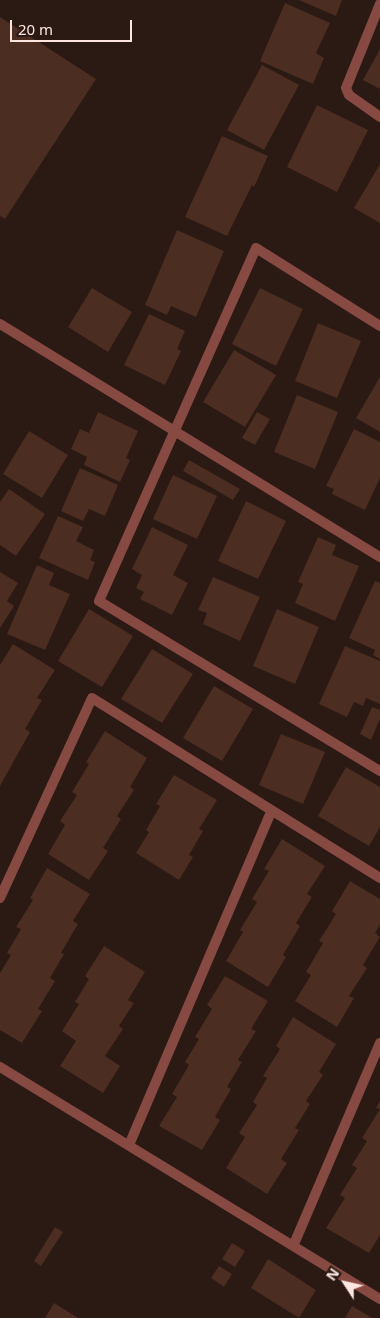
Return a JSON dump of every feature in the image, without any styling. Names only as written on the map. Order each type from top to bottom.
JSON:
[{"type":"street","points":[[380,4],[346,88],[349,95],[380,117]]},
{"type":"street","points":[[380,326],[256,248],[99,602],[380,771]]},
{"type":"street","points":[[0,324],[380,557]]},
{"type":"street","points":[[0,898],[92,698],[271,812],[380,878]]},
{"type":"street","points":[[129,1145],[271,812]]},
{"type":"street","points":[[294,1244],[380,1043]]},
{"type":"street","points":[[0,1066],[294,1244],[380,1299]]},
{"type":"building","points":[[299,0],[342,0],[336,16]]},
{"type":"building","points":[[285,3],[330,23],[316,53],[324,58],[313,84],[260,61]]},
{"type":"building","points":[[0,17],[96,79],[5,219],[0,216]]},
{"type":"building","points":[[380,49],[380,89],[363,80]]},
{"type":"building","points":[[262,65],[299,85],[264,150],[227,130]]},
{"type":"building","points":[[317,105],[368,130],[337,192],[287,167]]},
{"type":"building","points":[[222,136],[268,156],[254,187],[252,185],[227,236],[185,217]]},
{"type":"building","points":[[380,164],[380,223],[354,208]]},
{"type":"building","points":[[177,230],[224,251],[196,317],[171,306],[167,315],[145,305]]},
{"type":"building","points":[[92,288],[132,312],[108,352],[68,327]]},
{"type":"building","points":[[260,288],[303,309],[276,366],[232,344]]},
{"type":"building","points":[[149,314],[185,331],[177,349],[181,351],[165,385],[124,365]]},
{"type":"building","points":[[318,323],[361,341],[337,398],[295,381]]},
{"type":"building","points":[[234,350],[276,375],[245,427],[203,402]]},
{"type":"building","points":[[380,377],[380,432],[356,418]]},
{"type":"building","points":[[297,395],[338,412],[315,469],[274,452]]},
{"type":"building","points":[[98,412],[138,431],[126,458],[130,460],[120,482],[84,465],[87,457],[71,449],[80,429],[89,433]]},
{"type":"building","points":[[257,412],[270,419],[255,445],[242,438]]},
{"type":"building","points":[[354,429],[380,442],[380,478],[365,510],[332,494],[334,489],[326,486]]},
{"type":"building","points":[[29,431],[68,455],[42,498],[3,474]]},
{"type":"building","points":[[189,460],[240,489],[233,500],[183,471]]},
{"type":"building","points":[[80,468],[118,485],[105,516],[89,509],[83,521],[61,511]]},
{"type":"building","points":[[173,475],[217,496],[197,539],[153,519]]},
{"type":"building","points":[[9,489],[45,514],[16,556],[0,545],[0,502]]},
{"type":"building","points":[[246,501],[286,521],[258,579],[218,561]]},
{"type":"building","points":[[58,516],[83,527],[76,541],[94,550],[90,560],[95,562],[88,580],[39,558]]},
{"type":"building","points":[[152,527],[188,545],[173,575],[188,583],[172,615],[140,599],[144,592],[136,588],[142,575],[132,569]]},
{"type":"building","points":[[318,537],[336,545],[332,555],[359,566],[335,621],[295,603],[303,584],[298,582]]},
{"type":"building","points":[[37,565],[54,573],[49,585],[70,594],[45,650],[7,634]]},
{"type":"building","points":[[0,572],[18,583],[7,601],[14,606],[0,628]]},
{"type":"building","points":[[213,577],[260,597],[240,641],[203,624],[207,613],[198,610]]},
{"type":"building","points":[[375,581],[380,583],[380,659],[373,655],[375,650],[349,638]]},
{"type":"building","points":[[89,609],[133,636],[102,687],[58,661]]},
{"type":"building","points":[[277,609],[319,627],[295,684],[253,666]]},
{"type":"building","points":[[13,644],[55,670],[37,698],[42,700],[25,729],[30,732],[0,786],[0,665]]},
{"type":"building","points":[[345,646],[380,661],[380,704],[366,698],[363,706],[354,702],[347,717],[319,704]]},
{"type":"building","points":[[152,649],[193,674],[162,723],[121,699]]},
{"type":"building","points":[[214,686],[253,709],[222,761],[183,738]]},
{"type":"building","points":[[372,707],[380,710],[380,719],[371,740],[360,734]]},
{"type":"building","points":[[105,731],[147,758],[130,787],[134,790],[117,816],[121,819],[103,848],[108,851],[89,880],[48,854],[65,825],[60,821],[77,795],[72,792],[89,764],[86,762]]},
{"type":"building","points":[[281,734],[325,752],[303,804],[259,785]]},
{"type":"building","points":[[346,767],[380,787],[380,827],[369,846],[318,816]]},
{"type":"building","points":[[174,775],[217,800],[199,829],[203,831],[189,855],[193,857],[179,880],[136,853],[149,832],[146,830],[160,806],[156,804]]},
{"type":"building","points":[[282,839],[325,866],[307,894],[312,897],[296,923],[300,926],[283,955],[286,957],[268,987],[226,961],[243,932],[240,930],[257,902],[252,899],[269,871],[264,869]]},
{"type":"building","points":[[47,868],[90,894],[73,921],[78,924],[61,953],[64,954],[50,978],[55,981],[38,1009],[42,1011],[22,1043],[0,1030],[0,973],[11,955],[7,953],[21,929],[16,927],[33,900],[30,898]]},
{"type":"building","points":[[350,881],[380,899],[380,925],[375,933],[380,937],[363,965],[367,968],[349,996],[354,998],[337,1027],[295,1001],[311,975],[306,972],[323,943],[319,941],[336,914],[332,911]]},
{"type":"building","points":[[104,946],[145,972],[128,1000],[134,1003],[119,1026],[123,1029],[105,1056],[120,1066],[103,1093],[60,1066],[76,1041],[62,1031],[79,1004],[75,1002],[89,979],[85,976]]},
{"type":"building","points":[[225,976],[268,1001],[251,1029],[256,1031],[238,1060],[242,1062],[227,1087],[231,1089],[215,1117],[220,1120],[202,1150],[159,1126],[177,1097],[172,1094],[189,1065],[185,1062],[199,1039],[195,1037],[212,1009],[207,1005]]},
{"type":"building","points":[[293,1017],[336,1044],[319,1072],[323,1075],[306,1101],[310,1104],[295,1128],[299,1130],[281,1159],[287,1163],[267,1194],[226,1168],[245,1137],[239,1133],[257,1105],[253,1102],[267,1078],[263,1076],[280,1049],[276,1046]]},
{"type":"building","points":[[380,1101],[380,1109],[376,1108]]},
{"type":"building","points":[[380,1109],[380,1235],[369,1253],[326,1228],[345,1198],[340,1195],[357,1168],[352,1165],[367,1141],[362,1138]]},
{"type":"building","points":[[55,1227],[63,1232],[41,1266],[34,1261]]},
{"type":"building","points":[[232,1243],[245,1251],[235,1267],[222,1259]]},
{"type":"building","points":[[268,1259],[316,1290],[299,1318],[251,1288]]},
{"type":"building","points":[[219,1266],[232,1274],[224,1287],[211,1278]]},
{"type":"building","points":[[54,1303],[78,1318],[45,1318]]},
{"type":"building","points":[[352,1306],[372,1318],[345,1318]]}]
